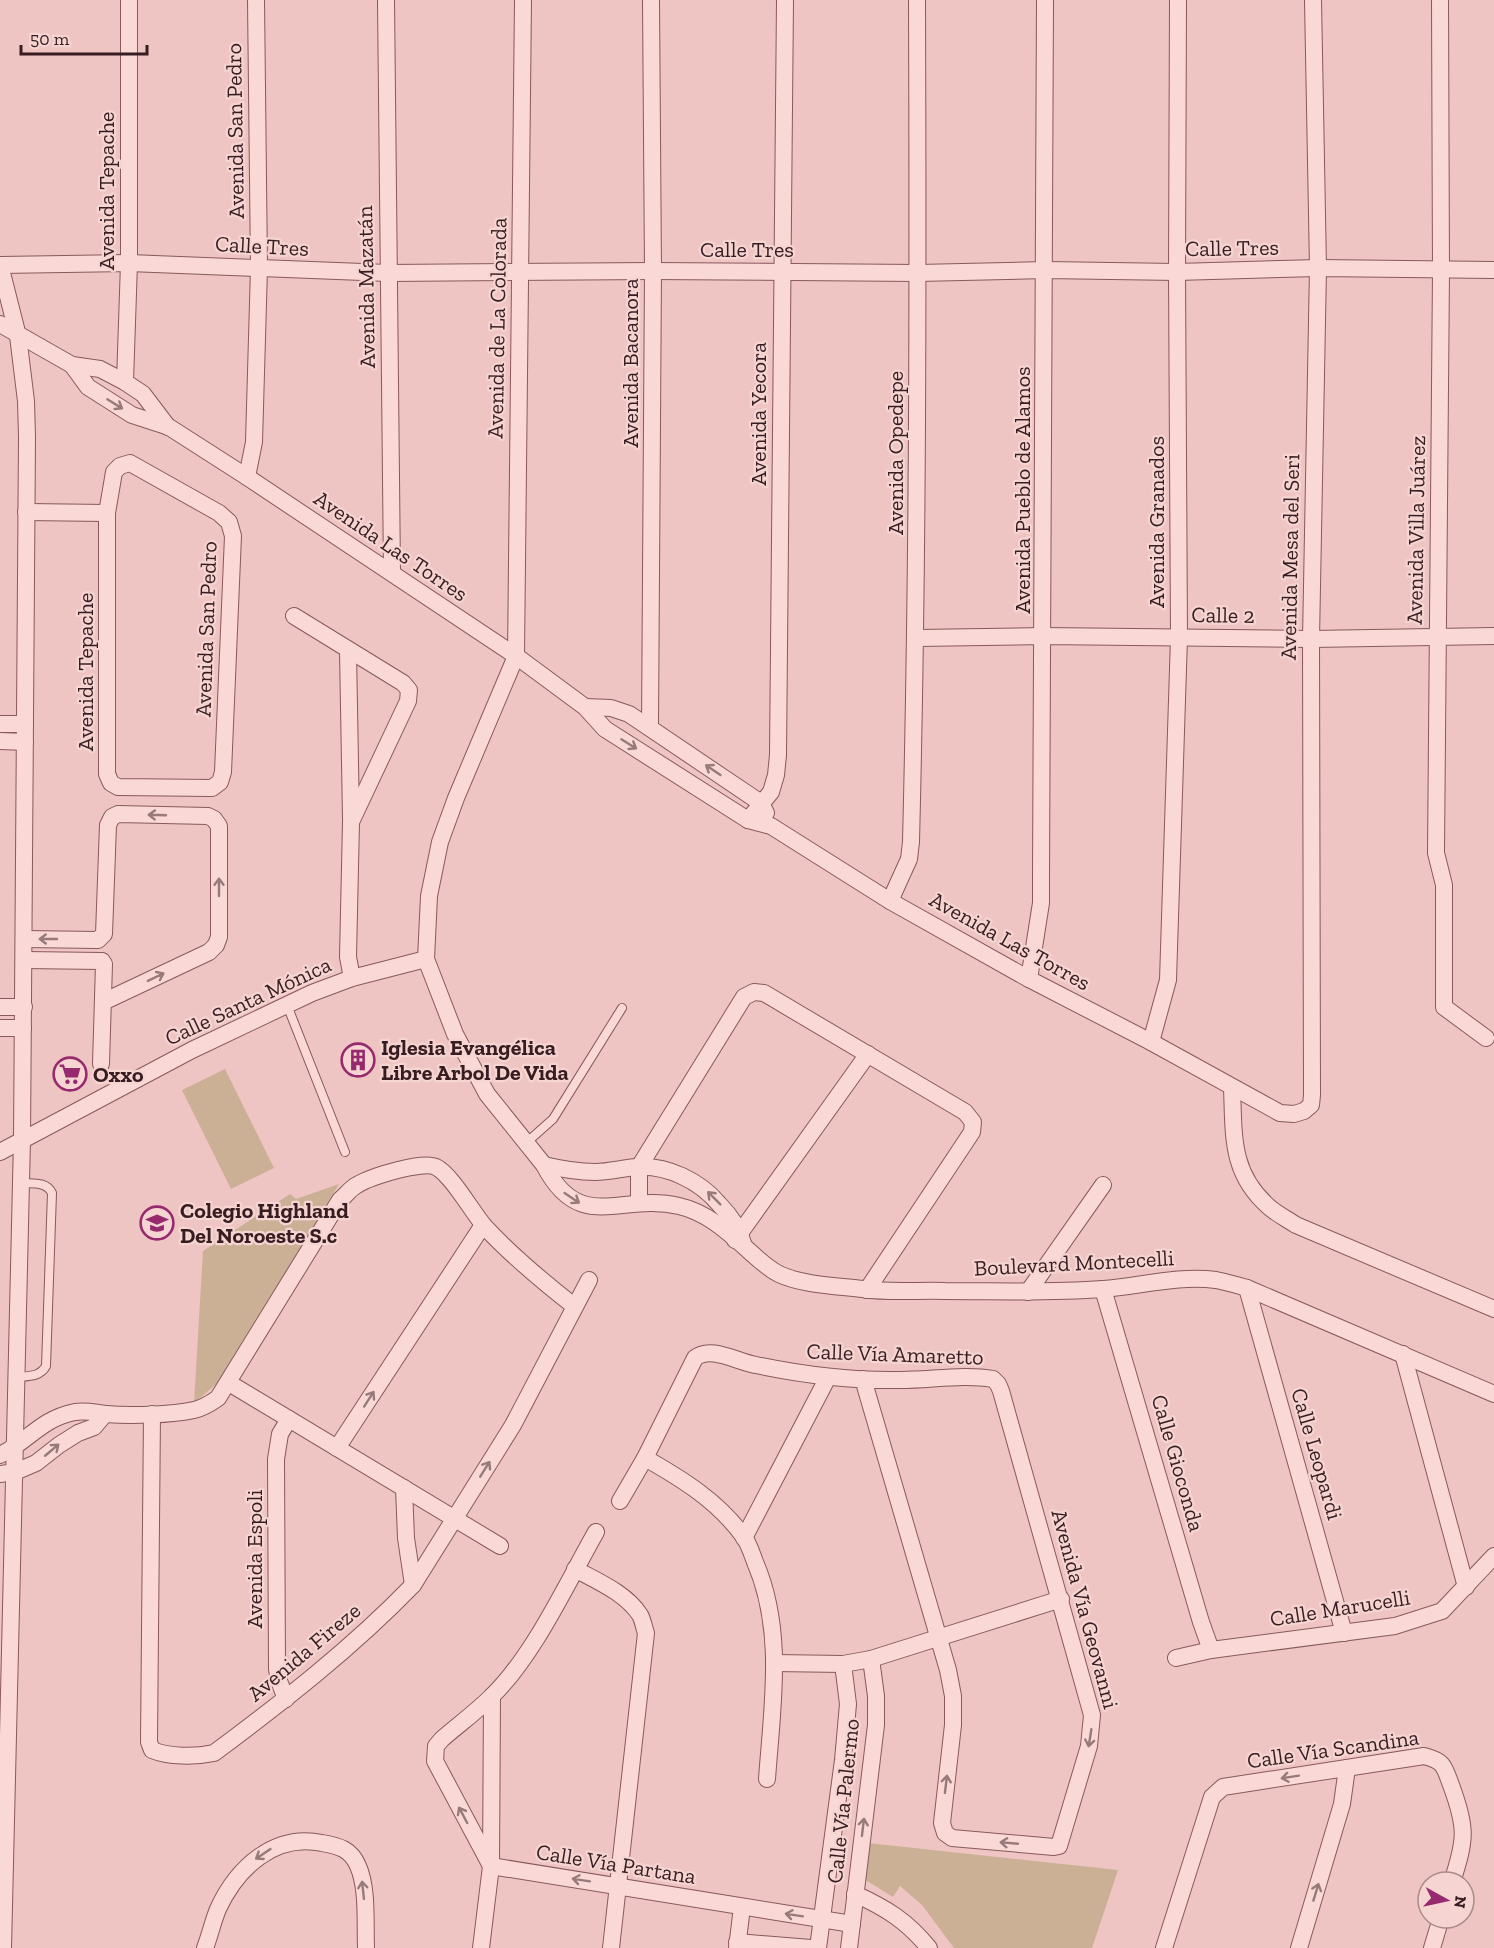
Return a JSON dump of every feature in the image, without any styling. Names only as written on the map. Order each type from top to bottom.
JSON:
[{"type":"street","name":"Avenida Tepache","points":[[125,382],[129,263],[129,0]]},
{"type":"street","name":"Avenida San Pedro","points":[[247,477],[254,442],[259,268],[256,0]]},
{"type":"street","name":"Avenida Mazatán","points":[[386,0],[392,573]]},
{"type":"street","name":"Avenida de La Colorada","points":[[516,656],[524,0]]},
{"type":"street","name":"Avenida Bacanora","points":[[650,727],[653,271],[651,0]]},
{"type":"street","name":"Avenida Yecora","points":[[748,820],[771,792],[778,755],[784,0]]},
{"type":"street","name":"Avenida Opedepe","points":[[890,901],[909,860],[911,842],[916,638],[917,0]]},
{"type":"street","name":"Avenida Pueblo de Alamos","points":[[1029,979],[1041,903],[1045,0]]},
{"type":"street","name":"Avenida Granados","points":[[1151,1042],[1168,980],[1179,638],[1178,0]]},
{"type":"street","name":"Avenida Mesa del Seri","points":[[1304,1112],[1311,1106],[1312,1095],[1311,639],[1318,268],[1313,0]]},
{"type":"street","name":"Avenida Villa Juárez","points":[[1440,0],[1441,270],[1436,853],[1444,885],[1444,1007],[1486,1038]]},
{"type":"street","name":"Calle Tres","points":[[0,265],[129,263],[388,273],[520,271],[918,273],[1045,270],[1177,272],[1318,268],[1494,270]]},
{"type":"street","points":[[0,265],[18,336],[26,401],[24,1006],[15,1446],[8,1473],[3,1948]]},
{"type":"street","name":"Avenida Las Torres","points":[[0,324],[72,365],[100,369],[125,382],[143,394],[168,427]]},
{"type":"street","name":"Avenida Las Torres","points":[[72,365],[88,387],[132,415],[168,427],[247,477],[516,656],[585,707],[605,729],[748,820],[771,826],[890,901],[1232,1088],[1280,1113],[1304,1112]]},
{"type":"street","name":"Avenida Tepache","points":[[111,783],[107,774],[107,513],[114,472],[120,466],[130,463]]},
{"type":"street","name":"Avenida San Pedro","points":[[111,783],[118,787],[212,788],[220,782],[223,772],[232,536],[229,522],[219,513],[130,463]]},
{"type":"street","points":[[26,512],[107,513]]},
{"type":"street","points":[[294,616],[403,683],[409,690],[408,701],[351,822]]},
{"type":"street","name":"Calle 2","points":[[916,638],[1043,636],[1311,639],[1494,636]]},
{"type":"street","points":[[348,651],[351,822],[348,957],[352,978]]},
{"type":"street","points":[[426,958],[429,896],[440,842],[456,798],[516,656]]},
{"type":"street","points":[[585,707],[611,708],[629,714],[650,727],[762,803],[771,826]]},
{"type":"street","points":[[0,724],[25,724]]},
{"type":"street","points":[[0,741],[24,742]]},
{"type":"street","points":[[24,939],[98,940],[102,938],[108,825],[112,817],[118,814],[208,816],[214,819],[219,826],[219,938],[216,945],[209,952],[103,1002]]},
{"type":"street","name":"Calle Santa Mónica","points":[[0,1152],[192,1050],[287,1005],[352,978],[426,958]]},
{"type":"street","name":"Boulevard Montecelli","points":[[426,958],[455,1034],[487,1094],[561,1190],[584,1206],[614,1207],[639,1202],[661,1202],[682,1206],[702,1214],[740,1240],[769,1268],[790,1278],[867,1290],[1028,1292],[1103,1288],[1177,1280],[1215,1280],[1247,1288],[1494,1394]]},
{"type":"street","points":[[24,960],[102,961],[104,964],[101,1064]]},
{"type":"street","points":[[639,1202],[639,1167],[744,997],[754,992],[764,993],[965,1112],[972,1122],[972,1132],[867,1290]]},
{"type":"street","points":[[0,1008],[24,1006]]},
{"type":"street","points":[[0,1028],[23,1028]]},
{"type":"street","points":[[740,1240],[868,1054]]},
{"type":"street","points":[[1232,1088],[1234,1138],[1239,1167],[1269,1208],[1296,1225],[1494,1309]]},
{"type":"street","name":"Boulevard Montecelli","points":[[544,1165],[595,1172],[639,1167],[665,1170],[690,1179],[711,1195],[729,1214],[740,1240]]},
{"type":"street","points":[[0,1455],[39,1426],[57,1417],[95,1410],[105,1414],[152,1414],[193,1410],[208,1406],[218,1398],[229,1383],[340,1200],[354,1186],[371,1178],[422,1166],[435,1166],[445,1174],[483,1225],[518,1261],[574,1306]]},
{"type":"street","points":[[1028,1292],[1103,1185]]},
{"type":"street","points":[[337,1448],[483,1225]]},
{"type":"street","name":"Avenida Fireze","points":[[152,1414],[149,1742],[152,1750],[161,1754],[203,1755],[214,1753],[286,1699],[391,1608],[412,1585],[524,1404],[589,1280]]},
{"type":"street","name":"Calle Gioconda","points":[[1103,1288],[1201,1622],[1212,1650]]},
{"type":"street","name":"Calle Leopardi","points":[[1247,1288],[1344,1633]]},
{"type":"street","name":"Calle Vía Amaretto","points":[[645,1458],[695,1358],[701,1353],[711,1353],[749,1364],[828,1377],[900,1380],[986,1378],[993,1379],[1001,1390]]},
{"type":"street","points":[[1403,1354],[1466,1587]]},
{"type":"street","points":[[744,1538],[828,1377]]},
{"type":"street","points":[[863,1379],[939,1638]]},
{"type":"street","points":[[229,1383],[501,1546]]},
{"type":"street","name":"Avenida Vía Geovanni","points":[[939,1638],[953,1696],[953,1725],[942,1822],[945,1833],[952,1838],[1059,1846],[1089,1746],[1092,1715],[1001,1390]]},
{"type":"street","points":[[8,1473],[36,1462],[78,1433],[94,1427],[105,1414]]},
{"type":"street","name":"Avenida Espoli","points":[[286,1699],[277,1669],[276,1459],[280,1434],[289,1419]]},
{"type":"street","points":[[620,1501],[645,1458],[681,1478],[705,1496],[744,1538],[769,1602],[774,1663],[767,1779]]},
{"type":"street","points":[[404,1488],[406,1538],[412,1585]]},
{"type":"street","points":[[491,1866],[435,1761],[436,1746],[492,1696],[533,1643],[596,1532]]},
{"type":"street","name":"Calle Marucelli","points":[[1176,1658],[1212,1650],[1395,1626],[1442,1611],[1494,1556]]},
{"type":"street","points":[[575,1569],[616,1592],[633,1606],[642,1617],[646,1633],[611,1948]]},
{"type":"street","points":[[774,1663],[843,1664],[871,1659],[1061,1599]]},
{"type":"street","name":"Calle Vía Palermo","points":[[849,1948],[876,1725],[876,1695],[871,1659]]},
{"type":"street","name":"Calle Vía Palermo","points":[[818,1948],[831,1860],[848,1704],[843,1664]]},
{"type":"street","points":[[481,1948],[491,1866],[492,1696]]},
{"type":"street","name":"Calle Vía Scandina","points":[[1164,1948],[1212,1797],[1223,1787],[1424,1756],[1437,1760],[1444,1768],[1462,1815],[1462,1852],[1456,1870]]},
{"type":"street","points":[[1299,1948],[1342,1804],[1347,1768]]},
{"type":"street","points":[[206,1948],[218,1909],[235,1880],[253,1861],[274,1847],[295,1841],[319,1842],[345,1848],[358,1865],[363,1887],[366,1948]]},
{"type":"street","points":[[831,1860],[858,1864]]},
{"type":"street","name":"Calle Vía Partana","points":[[491,1866],[852,1924]]},
{"type":"street","points":[[855,1894],[887,1909],[915,1931],[928,1948]]},
{"type":"street","points":[[742,1907],[737,1945],[811,1948]]},
{"type":"street","points":[[1432,1948],[1437,1930]]},
{"type":"lane","points":[[287,1005],[345,1152]]},
{"type":"lane","points":[[526,1143],[553,1119],[622,1008]]},
{"type":"lane","points":[[17,1377],[38,1374],[43,1372],[46,1366],[52,1193],[45,1185],[21,1183]]},
{"type":"shaded area","points":[[225,1069],[274,1168],[231,1189],[182,1090]]},
{"type":"shaded area","points":[[339,1184],[221,1380],[194,1403],[203,1251],[290,1194],[296,1199]]},
{"type":"shaded area","points":[[868,1843],[1118,1870],[1092,1948],[954,1948],[922,1905],[900,1886],[893,1897],[864,1879]]},
{"type":"place","name":"Iglesia Evangélica Libre Arbol De Vida","points":[[358,1060]]},
{"type":"place","name":"Oxxo","points":[[70,1074]]},
{"type":"place","name":"Colegio Highland Del Noroeste S.c","points":[[157,1223]]}]
